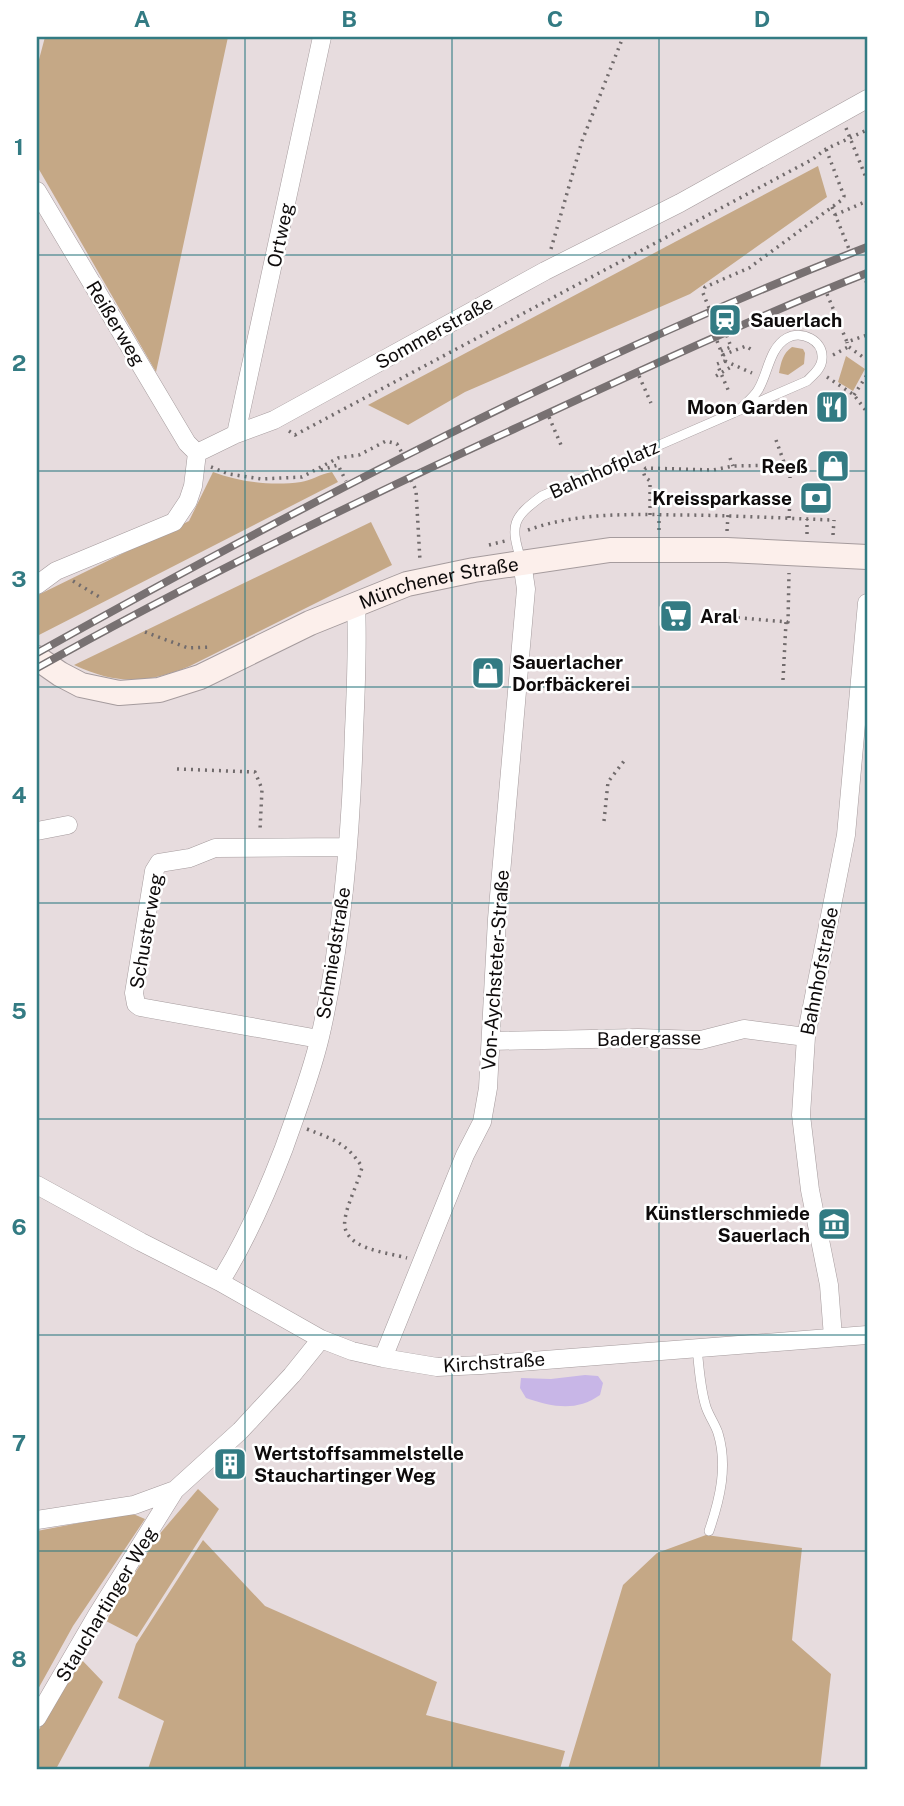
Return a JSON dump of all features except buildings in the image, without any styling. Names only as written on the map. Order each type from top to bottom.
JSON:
[{"type":"main road","name":"Münchener Straße","points":[[37,658],[81,685],[119,693],[159,690],[200,677],[267,643],[407,584],[522,562],[610,550],[720,550],[867,557]]},
{"type":"street","name":"Ortweg","points":[[236,434],[322,37]]},
{"type":"street","name":"Sommerstraße","points":[[197,453],[274,419],[545,271],[680,203],[867,99]]},
{"type":"street","name":"Reißerweg","points":[[37,191],[187,443],[197,453]]},
{"type":"street","points":[[37,585],[56,571],[174,522],[188,500],[193,486],[197,453]]},
{"type":"street","name":"Von-Aychsteter-Straße","points":[[383,1358],[465,1156],[482,1122],[488,1088],[497,919],[526,589],[522,562]]},
{"type":"street","name":"Bahnhofstraße","points":[[833,1337],[829,1285],[810,1190],[802,1115],[806,1037],[846,835],[863,692],[867,603]]},
{"type":"street","name":"Schmiedstraße","points":[[220,1282],[262,1206],[293,1123],[319,1040],[334,968],[348,846],[358,670],[356,604]]},
{"type":"street","points":[[37,831],[68,825]]},
{"type":"street","name":"Schusterweg","points":[[319,1040],[140,1007],[135,999],[156,866],[165,860],[190,858],[215,848],[348,846]]},
{"type":"street","name":"Badergasse","points":[[491,1041],[638,1038],[701,1040],[744,1029],[806,1037]]},
{"type":"street","name":"Kirchstraße","points":[[37,1185],[321,1339],[352,1351],[383,1358],[437,1367],[867,1335]]},
{"type":"street","points":[[37,1520],[134,1505],[176,1490],[240,1431],[321,1339]]},
{"type":"street","name":"Stauchartinger Weg","points":[[37,1718],[97,1615],[176,1490]]},
{"type":"lane","name":"Bahnhofplatz","points":[[514,538],[514,524],[519,514],[542,496],[807,381],[817,371],[822,359],[820,348],[814,340],[806,336],[788,338],[778,346],[758,391],[739,410]]},
{"type":"lane","points":[[514,538],[522,562]]},
{"type":"lane","points":[[697,1347],[707,1408],[718,1433],[722,1455],[723,1479],[719,1503],[709,1531]]},
{"type":"path","points":[[545,271],[582,141],[623,37]]},
{"type":"path","points":[[281,426],[295,435],[813,159],[825,149],[867,130]]},
{"type":"path","points":[[850,138],[867,180]]},
{"type":"path","points":[[709,307],[703,293],[705,287],[749,268],[843,199],[825,149]]},
{"type":"path","points":[[855,166],[860,163]]},
{"type":"path","points":[[835,215],[867,201]]},
{"type":"path","points":[[832,207],[849,249]]},
{"type":"path","points":[[827,294],[847,344],[867,360]]},
{"type":"path","points":[[840,352],[847,344],[867,335]]},
{"type":"path","points":[[722,353],[731,347],[727,336]]},
{"type":"path","points":[[717,341],[725,361]]},
{"type":"path","points":[[722,353],[746,346],[752,350]]},
{"type":"path","points":[[729,392],[718,375],[717,364],[725,361],[744,369]]},
{"type":"path","points":[[718,375],[734,365]]},
{"type":"path","points":[[817,371],[854,396],[867,412]]},
{"type":"path","points":[[854,396],[867,375]]},
{"type":"path","points":[[639,376],[651,403]]},
{"type":"path","points":[[549,416],[561,446]]},
{"type":"path","points":[[776,440],[785,465]]},
{"type":"path","points":[[233,470],[229,474],[261,479],[302,477],[338,458],[359,455],[386,441],[397,444],[402,453]]},
{"type":"path","points":[[730,458],[733,466]]},
{"type":"path","points":[[205,477],[222,459]]},
{"type":"path","points":[[315,471],[338,465],[346,481]]},
{"type":"path","points":[[650,515],[650,481],[643,471],[646,468],[713,470],[733,466],[785,465],[790,467],[790,478]]},
{"type":"path","points":[[411,480],[416,490],[420,557]]},
{"type":"path","points":[[789,518],[790,500]]},
{"type":"path","points":[[514,538],[550,522],[611,515],[728,515],[832,520],[833,527]]},
{"type":"path","points":[[659,515],[659,521]]},
{"type":"path","points":[[727,522],[728,515]]},
{"type":"path","points":[[807,519],[807,526]]},
{"type":"path","points":[[783,680],[790,552]]},
{"type":"path","points":[[56,571],[101,598]]},
{"type":"path","points":[[717,616],[786,622]]},
{"type":"path","points":[[604,821],[608,782],[624,761]]},
{"type":"path","points":[[177,769],[255,772],[262,789],[258,849]]},
{"type":"path","points":[[293,1123],[340,1142],[354,1154],[362,1167],[359,1183],[345,1218],[345,1231],[352,1241],[422,1262]]},
{"type":"shaded area","points":[[45,37],[228,37],[156,372],[37,166],[37,67]]},
{"type":"shaded area","points":[[818,166],[827,197],[690,294],[465,392],[408,425],[368,405]]},
{"type":"shaded area","points":[[792,347],[803,349],[804,364],[788,375],[779,373],[786,352]]},
{"type":"shaded area","points":[[846,356],[865,369],[853,391],[838,382]]},
{"type":"shaded area","points":[[213,472],[245,481],[279,484],[304,481],[332,472],[338,482],[37,636],[38,595],[189,521]]},
{"type":"shaded area","points":[[371,522],[392,565],[190,666],[160,676],[132,680],[104,676],[74,665]]},
{"type":"shaded area","points":[[598,1376],[603,1383],[600,1395],[573,1406],[546,1404],[526,1398],[520,1388],[521,1378],[551,1379]]},
{"type":"shaded area","points":[[198,1489],[219,1509],[137,1637],[106,1621],[157,1537]]},
{"type":"shaded area","points":[[131,1513],[145,1519],[73,1626],[37,1691],[37,1531]]},
{"type":"shaded area","points":[[706,1535],[802,1548],[792,1640],[831,1674],[820,1769],[568,1769],[623,1585],[657,1553]]},
{"type":"shaded area","points":[[203,1540],[265,1606],[437,1682],[426,1715],[565,1751],[560,1769],[148,1769],[164,1721],[118,1698],[136,1644]]},
{"type":"shaded area","points":[[80,1658],[103,1682],[56,1769],[37,1769],[37,1733]]},
{"type":"railway","points":[[37,653],[342,488],[549,385],[760,290],[867,247]]},
{"type":"railway","points":[[37,668],[214,574],[393,485],[690,348],[867,273]]},
{"type":"place","name":"Sauerlach","points":[[725,320]]},
{"type":"place","name":"Moon Garden","points":[[832,407]]},
{"type":"place","name":"Reeß","points":[[833,466]]},
{"type":"place","name":"Kreissparkasse","points":[[816,498]]},
{"type":"place","name":"Aral","points":[[676,616]]},
{"type":"place","name":"Sauerlacher Dorfbäckerei","points":[[488,673]]},
{"type":"place","name":"Künstlerschmiede Sauerlach","points":[[834,1224]]},
{"type":"place","name":"Wertstoffsammelstelle Stauchartinger Weg","points":[[230,1464]]}]
